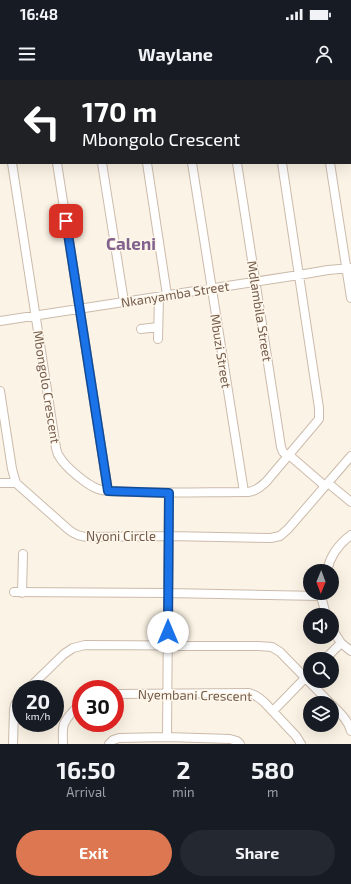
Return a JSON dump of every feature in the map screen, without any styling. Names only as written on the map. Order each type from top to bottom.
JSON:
[{"type":"street","name":"Mbongolo Crescent","points":[[12,164],[58,455],[62,461],[89,485],[100,490],[169,493],[244,492],[259,488],[266,482],[287,454],[319,418],[320,412],[282,164]]},
{"type":"street","points":[[57,164],[108,491]]},
{"type":"street","points":[[102,164],[124,302]]},
{"type":"street","points":[[147,164],[167,295]]},
{"type":"street","name":"Mbuzi Street","points":[[192,164],[244,492]]},
{"type":"street","name":"Mdlambila Street","points":[[237,164],[280,444],[287,454]]},
{"type":"street","points":[[330,164],[349,268],[351,298]]},
{"type":"street","name":"Nkanyamba Street","points":[[0,321],[349,268]]},
{"type":"street","points":[[158,339],[159,297]]},
{"type":"street","points":[[141,329],[158,327]]},
{"type":"street","points":[[0,390],[12,469],[16,483],[0,483]]},
{"type":"street","points":[[287,454],[351,502]]},
{"type":"street","name":"Nyoni Circle","points":[[16,483],[68,530],[77,536],[90,538],[168,536],[276,537],[288,529],[351,456]]},
{"type":"street","points":[[167,737],[169,493]]},
{"type":"street","points":[[329,564],[341,543],[351,534]]},
{"type":"street","points":[[23,554],[18,593],[303,594]]},
{"type":"street","points":[[339,640],[351,651]]},
{"type":"street","points":[[332,652],[341,643]]},
{"type":"street","points":[[37,680],[64,654],[73,648],[85,645],[258,646],[272,648],[280,652],[303,671]]},
{"type":"street","points":[[273,711],[303,680]]},
{"type":"street","points":[[318,688],[324,696]]},
{"type":"street","name":"Nyembani Crescent","points":[[124,694],[249,693],[260,698],[296,736],[301,744]]},
{"type":"street","points":[[63,744],[64,723],[72,713]]},
{"type":"street","points":[[339,713],[348,722],[351,731]]},
{"type":"street","points":[[13,732],[13,744]]},
{"type":"street","points":[[109,744],[113,740],[119,738],[167,737],[230,739],[240,744]]},
{"type":"district","name":"Caleni","points":[[131,243]]},
{"type":"route","points":[[66,221],[108,491],[169,493],[168,632]]}]
